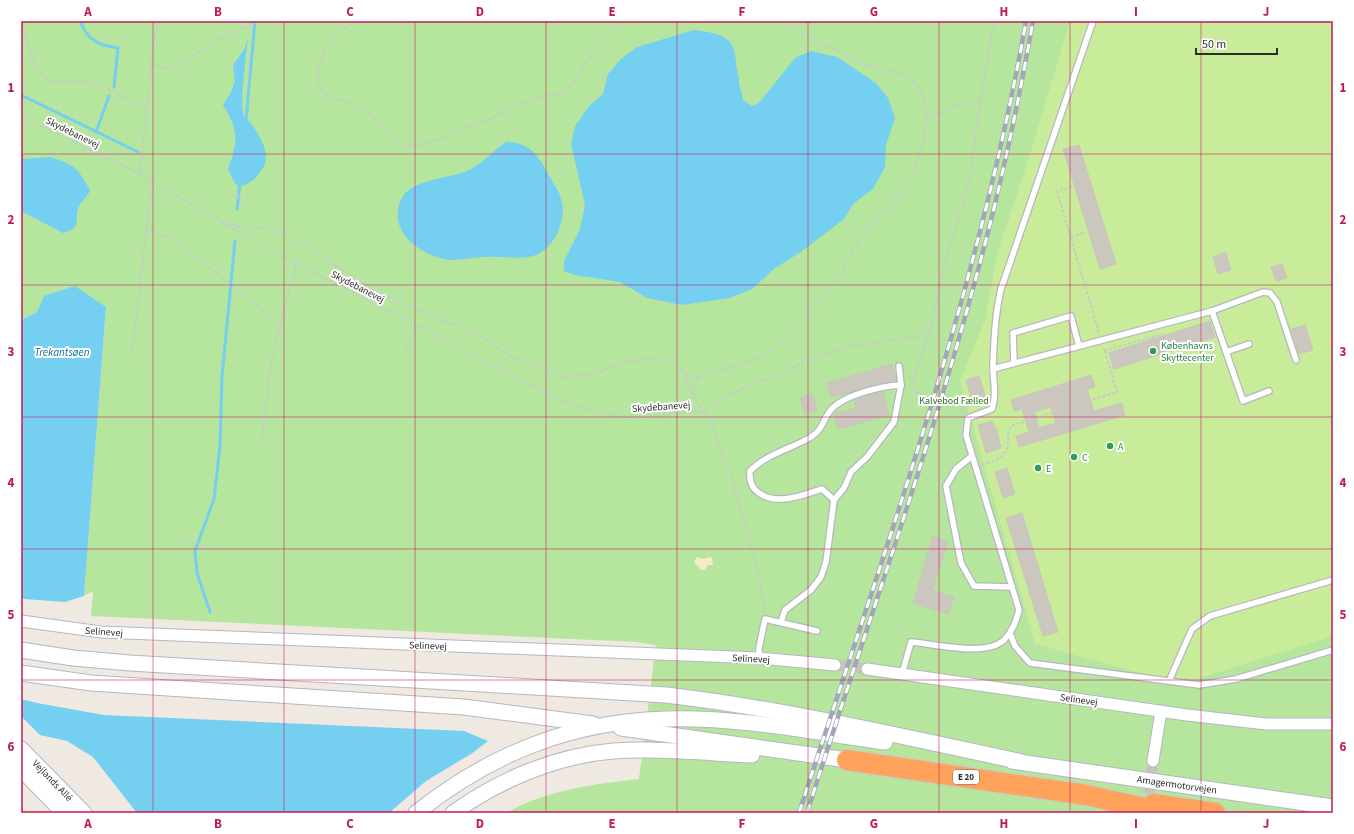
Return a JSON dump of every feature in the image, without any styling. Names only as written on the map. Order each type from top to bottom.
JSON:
[{"type":"highway","name":"E 20","points":[[846,760],[1215,813]]},
{"type":"highway","points":[[1086,795],[1167,813]]},
{"type":"street","name":"Selinevej","points":[[21,620],[101,632],[759,658],[835,665]]},
{"type":"street","points":[[21,650],[73,658],[130,663],[666,695],[809,717],[1022,762]]},
{"type":"street","name":"Selinevej","points":[[867,669],[1161,711],[1266,724],[1333,724]]},
{"type":"street","points":[[21,673],[91,683],[464,707],[846,760]]},
{"type":"street","points":[[1154,761],[1161,711]]},
{"type":"street","points":[[416,813],[446,789],[492,761],[544,740],[602,725],[665,719],[734,722],[1022,762]]},
{"type":"street","name":"Vejlands Allé","points":[[21,748],[84,813]]},
{"type":"street","points":[[453,813],[475,797],[519,775],[565,759],[611,751],[649,750],[846,760]]},
{"type":"street","name":"Amagermotorvejen","points":[[1022,762],[1333,807]]},
{"type":"street","name":"Vejlands Allé","points":[[21,769],[64,813]]},
{"type":"lane","points":[[902,674],[911,642],[980,649],[993,647],[1004,640],[1013,629],[1019,610],[966,435],[968,418],[992,409],[996,398],[993,369],[996,310],[1001,289],[1093,21]]},
{"type":"lane","points":[[993,369],[1212,311],[1263,292],[1270,293],[1277,302],[1296,360]]},
{"type":"lane","points":[[1212,311],[1244,401],[1269,391]]},
{"type":"lane","points":[[1014,363],[1013,332],[1071,316],[1079,346]]},
{"type":"lane","points":[[1226,352],[1249,344]]},
{"type":"lane","points":[[781,622],[785,610],[811,590],[821,577],[826,562],[834,500],[844,488],[851,472],[867,457],[894,422],[901,385],[899,366]]},
{"type":"lane","points":[[834,500],[822,489],[796,497],[777,499],[765,497],[754,490],[750,484],[750,472],[756,465],[771,456],[815,434],[824,424],[829,412],[837,405],[852,397],[883,387],[901,385]]},
{"type":"lane","points":[[972,456],[956,469],[946,486],[961,563],[974,586],[1012,587]]},
{"type":"lane","points":[[1169,681],[1192,629],[1210,616],[1333,580]]},
{"type":"lane","points":[[759,658],[759,648],[765,619],[817,631]]},
{"type":"lane","points":[[1010,633],[1015,646],[1030,663],[1199,685],[1236,679],[1333,650]]},
{"type":"path","points":[[140,174],[151,64],[158,21]]},
{"type":"path","points":[[151,64],[166,68],[176,67],[218,40],[258,21]]},
{"type":"path","points":[[366,21],[346,27],[330,42],[318,64],[317,79],[325,93],[333,98],[361,105],[369,111],[384,132],[394,140],[408,146],[424,144],[473,126],[540,97],[564,91],[578,77],[585,64],[599,45],[615,29],[626,21]]},
{"type":"path","points":[[683,374],[697,378],[746,364],[762,357],[804,321],[821,302],[844,270],[861,238],[891,205],[911,175],[922,149],[926,117],[921,90],[911,79],[898,72],[863,63],[804,37],[786,21]]},
{"type":"path","points":[[923,395],[914,390],[913,377],[931,327],[945,260],[969,184],[981,97],[994,21]]},
{"type":"path","points":[[21,24],[36,68],[47,80],[66,82],[83,80],[104,87],[146,109]]},
{"type":"path","points":[[926,117],[945,113],[950,106],[967,104],[981,97]]},
{"type":"path","name":"Skydebanevej","points":[[21,116],[140,174],[222,223],[296,263],[553,396],[578,407],[602,413],[642,417],[685,411],[703,412]]},
{"type":"path","points":[[132,354],[145,230],[150,197],[149,179]]},
{"type":"path","points":[[231,195],[250,200]]},
{"type":"path","points":[[222,223],[269,230],[282,234],[319,254],[373,290],[428,315],[478,334],[512,358],[566,377],[603,371],[620,363],[658,357],[672,362],[683,374],[693,395],[712,425],[733,480],[760,578],[765,619]]},
{"type":"path","points":[[145,230],[171,238],[281,324]]},
{"type":"path","points":[[1071,237],[1086,232]]},
{"type":"path","points":[[261,443],[271,363],[289,289],[296,272],[296,263]]},
{"type":"path","points":[[404,353],[418,326]]},
{"type":"path","points":[[703,412],[723,397],[822,355],[852,346],[920,336],[931,327]]},
{"type":"path","points":[[1104,351],[1164,333]]},
{"type":"path","points":[[693,395],[692,389],[697,378]]},
{"type":"path","points":[[951,404],[958,406],[968,418]]},
{"type":"path","points":[[181,537],[211,549]]},
{"type":"green space","name":"Kalvebod Fælled","points":[[21,21],[1333,21],[1333,813],[506,813],[522,805],[554,793],[605,783],[639,779],[656,645],[636,642],[91,616],[93,591],[84,596],[106,307],[37,312],[21,320]]},
{"type":"green space","name":"Københavns Skyttecenter","points":[[1070,21],[1333,21],[1333,636],[1184,683],[1169,681],[1035,644],[960,381],[985,320],[998,251],[1023,177]]},
{"type":"sand","points":[[697,557],[703,559],[710,557],[712,558],[713,565],[708,565],[705,570],[701,570],[694,562]]},
{"type":"water","points":[[694,30],[722,36],[730,42],[734,51],[743,100],[752,106],[759,103],[795,58],[811,51],[837,57],[876,83],[888,98],[895,118],[886,145],[885,167],[873,189],[853,204],[844,219],[802,251],[774,269],[752,289],[730,298],[682,305],[647,298],[620,282],[575,275],[564,271],[564,261],[580,229],[585,205],[571,144],[575,126],[589,106],[603,94],[608,74],[621,59],[637,47]]},
{"type":"water","points":[[248,36],[242,101],[243,109],[245,117],[258,134],[264,146],[266,158],[261,171],[256,177],[249,183],[239,187],[234,182],[228,169],[234,151],[235,137],[232,122],[223,105],[231,92],[235,81],[233,65],[245,48]]},
{"type":"water","points":[[506,142],[522,144],[533,152],[542,163],[559,193],[563,207],[563,216],[558,233],[553,241],[541,253],[533,256],[515,258],[481,257],[451,260],[428,254],[409,240],[402,231],[398,221],[398,210],[402,198],[406,192],[420,184],[468,171]]},
{"type":"water","points":[[50,157],[65,162],[74,168],[82,176],[90,190],[77,210],[76,225],[74,228],[63,233],[21,211],[21,159]]},
{"type":"water","name":"Trekantsøen","points":[[75,286],[106,307],[84,596],[65,602],[24,599],[21,597],[21,320],[37,312],[44,296]]},
{"type":"water","points":[[21,699],[104,715],[464,731],[488,741],[471,754],[426,781],[389,813],[137,813],[93,757],[67,741],[40,735],[21,716]]},
{"type":"building","points":[[1079,145],[1116,264],[1100,269],[1063,149]]},
{"type":"building","points":[[1226,252],[1231,270],[1218,274],[1213,257]]},
{"type":"building","points":[[1282,264],[1287,278],[1276,281],[1271,267]]},
{"type":"building","points":[[1210,321],[1215,337],[1114,369],[1109,353]]},
{"type":"building","points":[[1305,325],[1313,350],[1299,354],[1291,329]]},
{"type":"building","points":[[892,364],[896,380],[831,397],[827,383]]},
{"type":"building","points":[[1091,375],[1095,387],[1087,389],[1094,411],[1122,403],[1125,415],[1019,447],[1016,436],[1029,432],[1022,409],[1014,411],[1011,400]],"holes":[[[1051,407],[1056,423],[1039,428],[1034,412]]]},
{"type":"building","points":[[979,376],[987,402],[974,406],[966,380]]},
{"type":"building","points":[[883,392],[889,415],[838,429],[834,414],[856,408],[854,400]]},
{"type":"building","points":[[812,394],[817,410],[805,414],[800,398]]},
{"type":"building","points":[[992,421],[994,428],[996,427],[1001,448],[986,453],[978,425]]},
{"type":"building","points":[[1007,468],[1015,494],[1003,498],[995,472]]},
{"type":"building","points":[[1022,513],[1058,632],[1043,636],[1006,518]]},
{"type":"building","points":[[933,536],[948,542],[932,590],[954,597],[948,614],[913,603]]},
{"type":"waterway","points":[[80,21],[86,33],[94,41],[118,48],[114,87]]},
{"type":"waterway","points":[[246,120],[255,21]]},
{"type":"waterway","points":[[21,95],[138,152]]},
{"type":"waterway","points":[[96,132],[109,96]]},
{"type":"waterway","points":[[237,209],[240,183]]},
{"type":"waterway","points":[[210,612],[197,573],[195,551],[214,499],[220,446],[222,376],[235,241]]},
{"type":"tunnel","points":[[835,665],[867,669]]},
{"type":"tunnel","points":[[1146,810],[1153,761]]},
{"type":"railway","points":[[799,813],[896,519],[955,322],[982,223],[1006,122],[1026,21]]},
{"type":"railway","points":[[807,813],[934,423],[953,358],[981,259],[998,191],[1033,21]]},
{"type":"place","name":"Københavns Skyttecenter","points":[[1153,351]]},
{"type":"place","name":"A","points":[[1110,446]]},
{"type":"place","name":"C","points":[[1074,457]]},
{"type":"place","name":"E","points":[[1038,468]]}]
